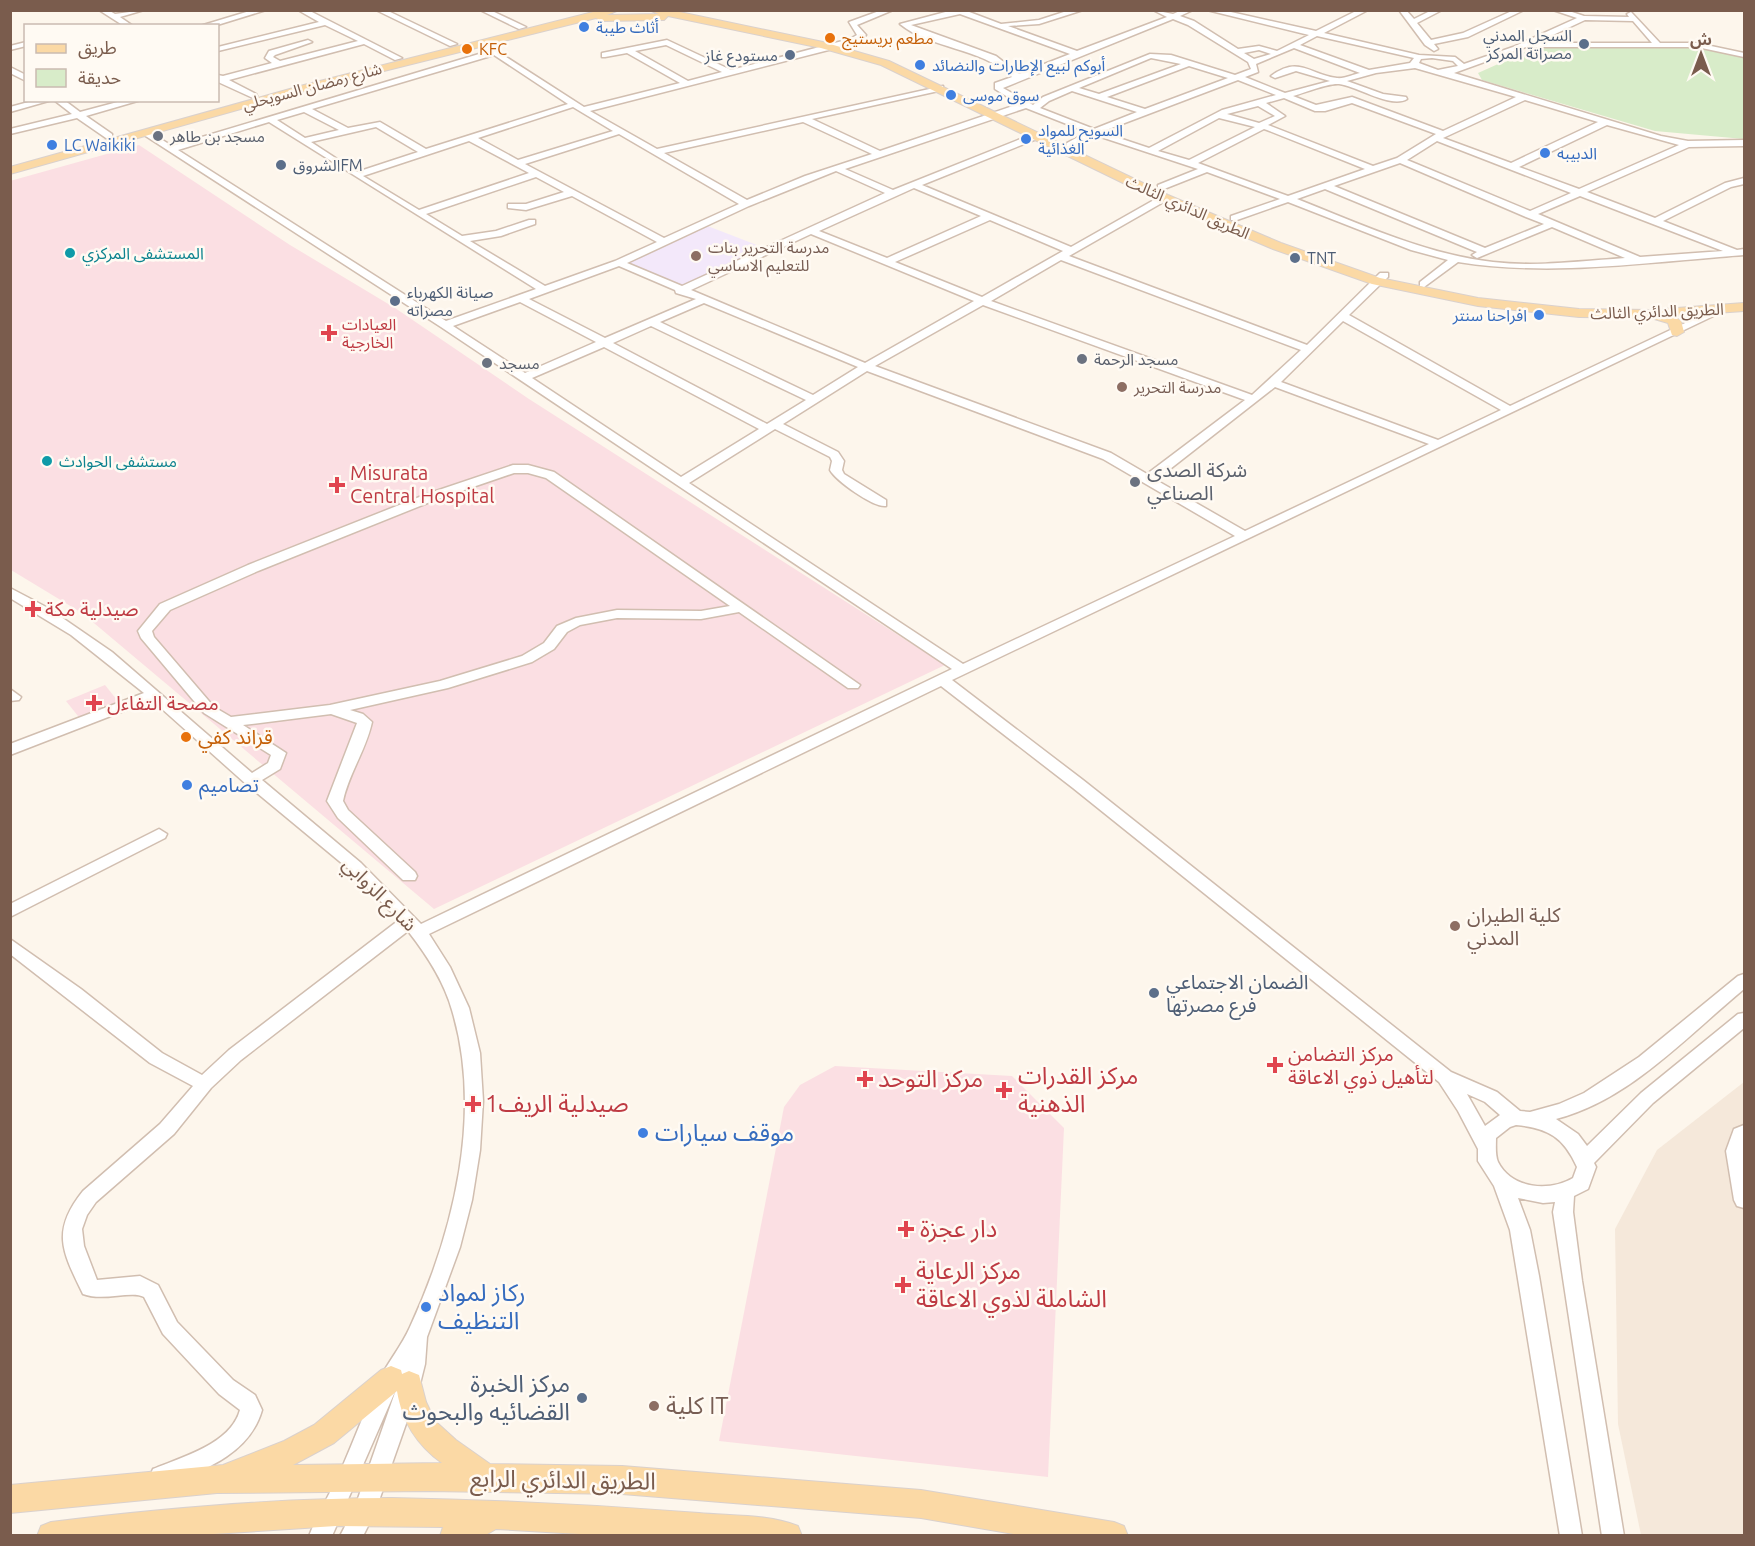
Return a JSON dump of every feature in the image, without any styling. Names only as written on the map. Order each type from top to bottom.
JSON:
[{"type":"main road","name":"شارع رمضان السويحلي","points":[[10,163],[253,96],[590,10]]},
{"type":"main road","name":"شارع رمضان السويحلي","points":[[10,171],[308,87],[615,10]]},
{"type":"main road","name":"الطريق الدائري الثالث","points":[[653,10],[686,13],[838,45],[908,66],[1036,136],[1277,246],[1453,298],[1529,309],[1579,313],[1650,314],[1744,307]]},
{"type":"main road","points":[[574,21],[686,13]]},
{"type":"main road","name":"الطريق الدائري الثالث","points":[[838,45],[885,63],[1070,145],[1163,193],[1234,218],[1380,278],[1501,298],[1581,305],[1626,306],[1744,298]]},
{"type":"main road","points":[[1650,314],[1674,321],[1677,332]]},
{"type":"main road","points":[[217,1479],[293,1451],[324,1434],[400,1382],[419,1422],[431,1440],[486,1478]]},
{"type":"main road","name":"الطريق الدائري الرابع","points":[[10,1499],[217,1479],[622,1480],[898,1502],[1114,1536]]},
{"type":"main road","points":[[454,1536],[496,1514]]},
{"type":"main road","name":"الطريق الدائري الرابع","points":[[51,1536],[357,1524],[496,1514],[788,1536]]},
{"type":"street","points":[[102,10],[126,24]]},
{"type":"street","points":[[113,17],[141,10]]},
{"type":"street","points":[[211,24],[264,10]]},
{"type":"street","points":[[301,10],[398,58]]},
{"type":"street","points":[[379,10],[453,44]]},
{"type":"street","points":[[483,10],[522,27]]},
{"type":"street","points":[[356,175],[579,107],[838,45],[860,38],[861,35],[852,24],[890,10]]},
{"type":"street","points":[[997,25],[1039,22],[1080,10]]},
{"type":"street","points":[[1156,10],[1197,26],[1254,66],[1275,76],[1330,92]]},
{"type":"street","points":[[1190,10],[1075,53],[997,87],[1030,107],[1095,132],[1191,163],[1414,248],[1459,260],[1544,267],[1742,253]]},
{"type":"street","points":[[1210,10],[1318,33],[1399,54],[1419,60],[1441,72],[1522,98],[1604,123],[1688,144],[1744,143]]},
{"type":"street","points":[[1070,145],[1143,111],[1237,77],[1292,45],[1365,10]]},
{"type":"street","points":[[1402,10],[1428,44],[1444,56],[1484,61]]},
{"type":"street","points":[[1412,23],[1439,10]]},
{"type":"street","points":[[1419,60],[1428,44],[1465,35],[1521,10]]},
{"type":"street","points":[[1556,10],[1584,18],[1636,19]]},
{"type":"street","points":[[1628,10],[1658,45]]},
{"type":"street","points":[[1017,77],[1003,64],[989,57],[904,24],[958,11],[1075,53]]},
{"type":"street","points":[[1441,72],[1462,68],[1527,45],[1584,18]]},
{"type":"street","points":[[219,49],[326,22]]},
{"type":"street","points":[[279,64],[269,58],[272,53],[308,42]]},
{"type":"street","points":[[219,79],[364,42]]},
{"type":"street","points":[[604,55],[667,42],[729,72]]},
{"type":"street","points":[[480,43],[579,107],[746,204]]},
{"type":"street","points":[[1292,45],[1369,73]]},
{"type":"street","points":[[1527,45],[1697,45],[1744,55]]},
{"type":"street","points":[[1237,52],[1259,48],[1277,53]]},
{"type":"street","points":[[626,50],[686,83]]},
{"type":"street","points":[[172,149],[494,52]]},
{"type":"street","points":[[445,325],[619,263],[746,204],[836,168],[999,114],[1030,107],[1150,56],[1168,57],[1237,77],[1320,109],[1352,100]]},
{"type":"street","points":[[1152,150],[1219,114],[1419,60],[1444,56]]},
{"type":"street","points":[[1455,59],[1470,81]]},
{"type":"street","points":[[1100,97],[1190,63]]},
{"type":"street","points":[[10,69],[24,78]]},
{"type":"street","points":[[1275,76],[1298,69],[1382,96],[1403,99]]},
{"type":"street","points":[[219,79],[253,96]]},
{"type":"street","points":[[656,152],[940,88]]},
{"type":"street","points":[[1073,88],[1143,111]]},
{"type":"street","points":[[1341,96],[1579,193],[1742,253]]},
{"type":"street","points":[[1234,218],[1400,160],[1440,136],[1522,98]]},
{"type":"street","points":[[10,111],[41,102]]},
{"type":"street","points":[[61,102],[109,136]]},
{"type":"street","points":[[10,132],[130,102]]},
{"type":"street","points":[[1191,163],[1281,116],[1258,102]]},
{"type":"street","points":[[307,110],[347,131]]},
{"type":"street","points":[[1219,114],[1290,135],[1374,170]]},
{"type":"street","points":[[804,119],[880,154]]},
{"type":"street","points":[[271,120],[544,290]]},
{"type":"street","points":[[1511,166],[1604,123]]},
{"type":"street","points":[[305,141],[380,124],[426,153]]},
{"type":"street","points":[[518,163],[621,131]]},
{"type":"street","points":[[145,133],[445,325],[962,670]]},
{"type":"street","points":[[680,291],[913,184],[1036,136]]},
{"type":"street","points":[[472,138],[664,242]]},
{"type":"street","points":[[1529,215],[1688,144]]},
{"type":"street","points":[[1400,160],[1642,261]]},
{"type":"street","points":[[836,168],[893,193]]},
{"type":"street","points":[[682,482],[866,368],[1062,257],[1163,193],[1207,169]]},
{"type":"street","points":[[418,213],[535,174]]},
{"type":"street","points":[[1654,222],[1728,185],[1744,181]]},
{"type":"street","points":[[913,184],[1072,250]]},
{"type":"street","points":[[1325,186],[1486,252]]},
{"type":"street","points":[[511,206],[526,207],[572,193]]},
{"type":"street","points":[[887,262],[990,216]]},
{"type":"street","points":[[460,239],[498,234],[532,222]]},
{"type":"street","points":[[1424,284],[1459,260],[1486,252],[1552,224]]},
{"type":"street","points":[[811,231],[982,301],[1252,399]]},
{"type":"street","points":[[1062,257],[1308,349]]},
{"type":"street","points":[[619,263],[680,291],[866,368],[1059,436],[1107,456],[1244,536]]},
{"type":"street","points":[[1149,479],[1274,383],[1380,278]]},
{"type":"street","points":[[520,298],[603,344],[834,455],[838,461],[836,471],[839,476],[882,503]]},
{"type":"street","points":[[523,378],[702,300]]},
{"type":"street","points":[[138,1486],[196,1462],[219,1449],[248,1424],[251,1410],[247,1402],[226,1387],[170,1328],[151,1291],[140,1285],[103,1290],[90,1288],[73,1240],[73,1223],[104,1182],[166,1130],[184,1112],[205,1083],[235,1055],[413,927],[943,680],[1723,309]]},
{"type":"street","points":[[1342,316],[1508,410]]},
{"type":"street","points":[[653,323],[815,400]]},
{"type":"street","points":[[1274,383],[1439,444]]},
{"type":"street","points":[[251,780],[275,766],[279,753],[273,747],[226,722],[209,710],[148,638],[145,631],[157,615],[165,607],[253,568],[431,497],[503,471],[528,469],[550,475],[853,685]]},
{"type":"street","name":"شارع الزوابي","points":[[10,592],[78,633],[367,876],[413,927],[444,970],[459,1005],[468,1038],[473,1110],[464,1194],[451,1243],[417,1335],[415,1364],[400,1382],[361,1478]]},
{"type":"street","points":[[226,722],[330,710],[442,685],[527,659],[549,646],[562,629],[576,622],[617,614],[701,615],[742,608]]},
{"type":"street","points":[[943,680],[1088,791],[1445,1077],[1456,1091],[1485,1145]]},
{"type":"street","points":[[10,750],[152,695]]},
{"type":"street","points":[[330,710],[358,717],[365,722],[363,734],[338,789],[335,801],[343,814],[409,876]]},
{"type":"street","points":[[10,911],[159,834]]},
{"type":"street","points":[[10,945],[114,1024],[147,1054],[177,1072],[205,1083]]},
{"type":"street","points":[[1571,1536],[1520,1230],[1500,1177],[1486,1156],[1487,1135],[1494,1126],[1579,1105],[1612,1087],[1743,982]]},
{"type":"street","points":[[1500,1177],[1515,1188],[1532,1195],[1549,1197],[1565,1194],[1581,1181],[1584,1161],[1647,1098],[1742,1023]]},
{"type":"street","points":[[1445,1077],[1491,1097],[1523,1118],[1552,1126],[1571,1138],[1584,1161]]},
{"type":"street","points":[[1744,1133],[1741,1134],[1735,1151],[1744,1200]]},
{"type":"street","points":[[1565,1194],[1563,1212],[1572,1281],[1613,1536]]},
{"type":"street","points":[[327,1524],[361,1478]]},
{"type":"street","points":[[357,1524],[361,1478]]},
{"type":"shaded area","name":"Misurata Central Hospital","points":[[139,145],[290,245],[395,308],[529,399],[945,665],[434,909],[82,613],[11,570],[10,181]]},
{"type":"shaded area","name":"مدرسة التحرير بنات للتعليم الاساسي","points":[[705,225],[767,249],[685,287],[624,263]]},
{"type":"shaded area","name":"مصحة التفاءل","points":[[105,685],[121,705],[82,721],[66,701]]},
{"type":"shaded area","name":"مركز الرعاية الشاملة لذوي الاعاقة","points":[[835,1066],[1012,1076],[1064,1128],[1048,1477],[719,1441],[784,1107],[800,1085]]},
{"type":"shaded area","points":[[1744,1082],[1744,1535],[1641,1535],[1618,1424],[1615,1229],[1657,1150]]},
{"type":"green space","points":[[1546,48],[1705,48],[1744,57],[1744,139],[1655,131],[1482,80],[1478,73],[1525,52]]},
{"type":"place","name":"أثاث طيبة","points":[[584,27]]},
{"type":"place","name":"مطعم بريستيج","points":[[830,38]]},
{"type":"place","name":"السجل المدني مصراتة المركز","points":[[1584,44]]},
{"type":"place","name":"KFC","points":[[467,49]]},
{"type":"place","name":"مستودع غاز","points":[[790,55]]},
{"type":"place","name":"أبوكم لبيع الإطارات والنضائد","points":[[920,65]]},
{"type":"place","name":"سوق موسى","points":[[951,95]]},
{"type":"place","name":"مسجد بن طاهر","points":[[158,136]]},
{"type":"place","name":"السويح للمواد الغذائية","points":[[1026,139]]},
{"type":"place","name":"LC Waikiki","points":[[52,145]]},
{"type":"place","name":"الدبيبه","points":[[1545,153]]},
{"type":"place","name":"الشروقFM","points":[[281,165]]},
{"type":"place","name":"المستشفى المركزي","points":[[70,253]]},
{"type":"place","name":"مدرسة التحرير بنات للتعليم الاساسي","points":[[696,256]]},
{"type":"place","name":"TNT","points":[[1295,258]]},
{"type":"place","name":"صيانة الكهرباء مصراته","points":[[395,301]]},
{"type":"place","name":"افراحنا سنتر","points":[[1539,315]]},
{"type":"place","name":"العيادات الخارجية","points":[[329,333]]},
{"type":"place","name":"مسجد الرحمة","points":[[1082,359]]},
{"type":"place","name":"مسجد","points":[[487,363]]},
{"type":"place","name":"مدرسة التحرير","points":[[1122,387]]},
{"type":"place","name":"مستشفى الحوادث","points":[[47,461]]},
{"type":"place","name":"شركة الصدى الصناعي","points":[[1135,482]]},
{"type":"place","name":"Misurata Central Hospital","points":[[337,485]]},
{"type":"place","name":"صيدلية مكة","points":[[33,609]]},
{"type":"place","name":"مصحة التفاءل","points":[[94,703]]},
{"type":"place","name":"قراند كفي","points":[[186,737]]},
{"type":"place","name":"تصاميم","points":[[187,785]]},
{"type":"place","name":"كلية الطيران المدني","points":[[1455,926]]},
{"type":"place","name":"الضمان الاجتماعي فرع مصرتها","points":[[1154,993]]},
{"type":"place","name":"مركز التضامن لتأهيل ذوي الاعاقة","points":[[1275,1065]]},
{"type":"place","name":"مركز التوحد","points":[[865,1079]]},
{"type":"place","name":"مركز القدرات الذهنية","points":[[1004,1090]]},
{"type":"place","name":"صيدلية الريف1","points":[[473,1104]]},
{"type":"place","name":"موقف سيارات","points":[[643,1133]]},
{"type":"place","name":"دار عجزة","points":[[906,1229]]},
{"type":"place","name":"مركز الرعاية الشاملة لذوي الاعاقة","points":[[903,1285]]},
{"type":"place","name":"ركاز لمواد التنظيف","points":[[426,1307]]},
{"type":"place","name":"مركز الخبرة القضائيه والبحوث","points":[[582,1398]]},
{"type":"place","name":"كلية IT","points":[[654,1406]]}]
